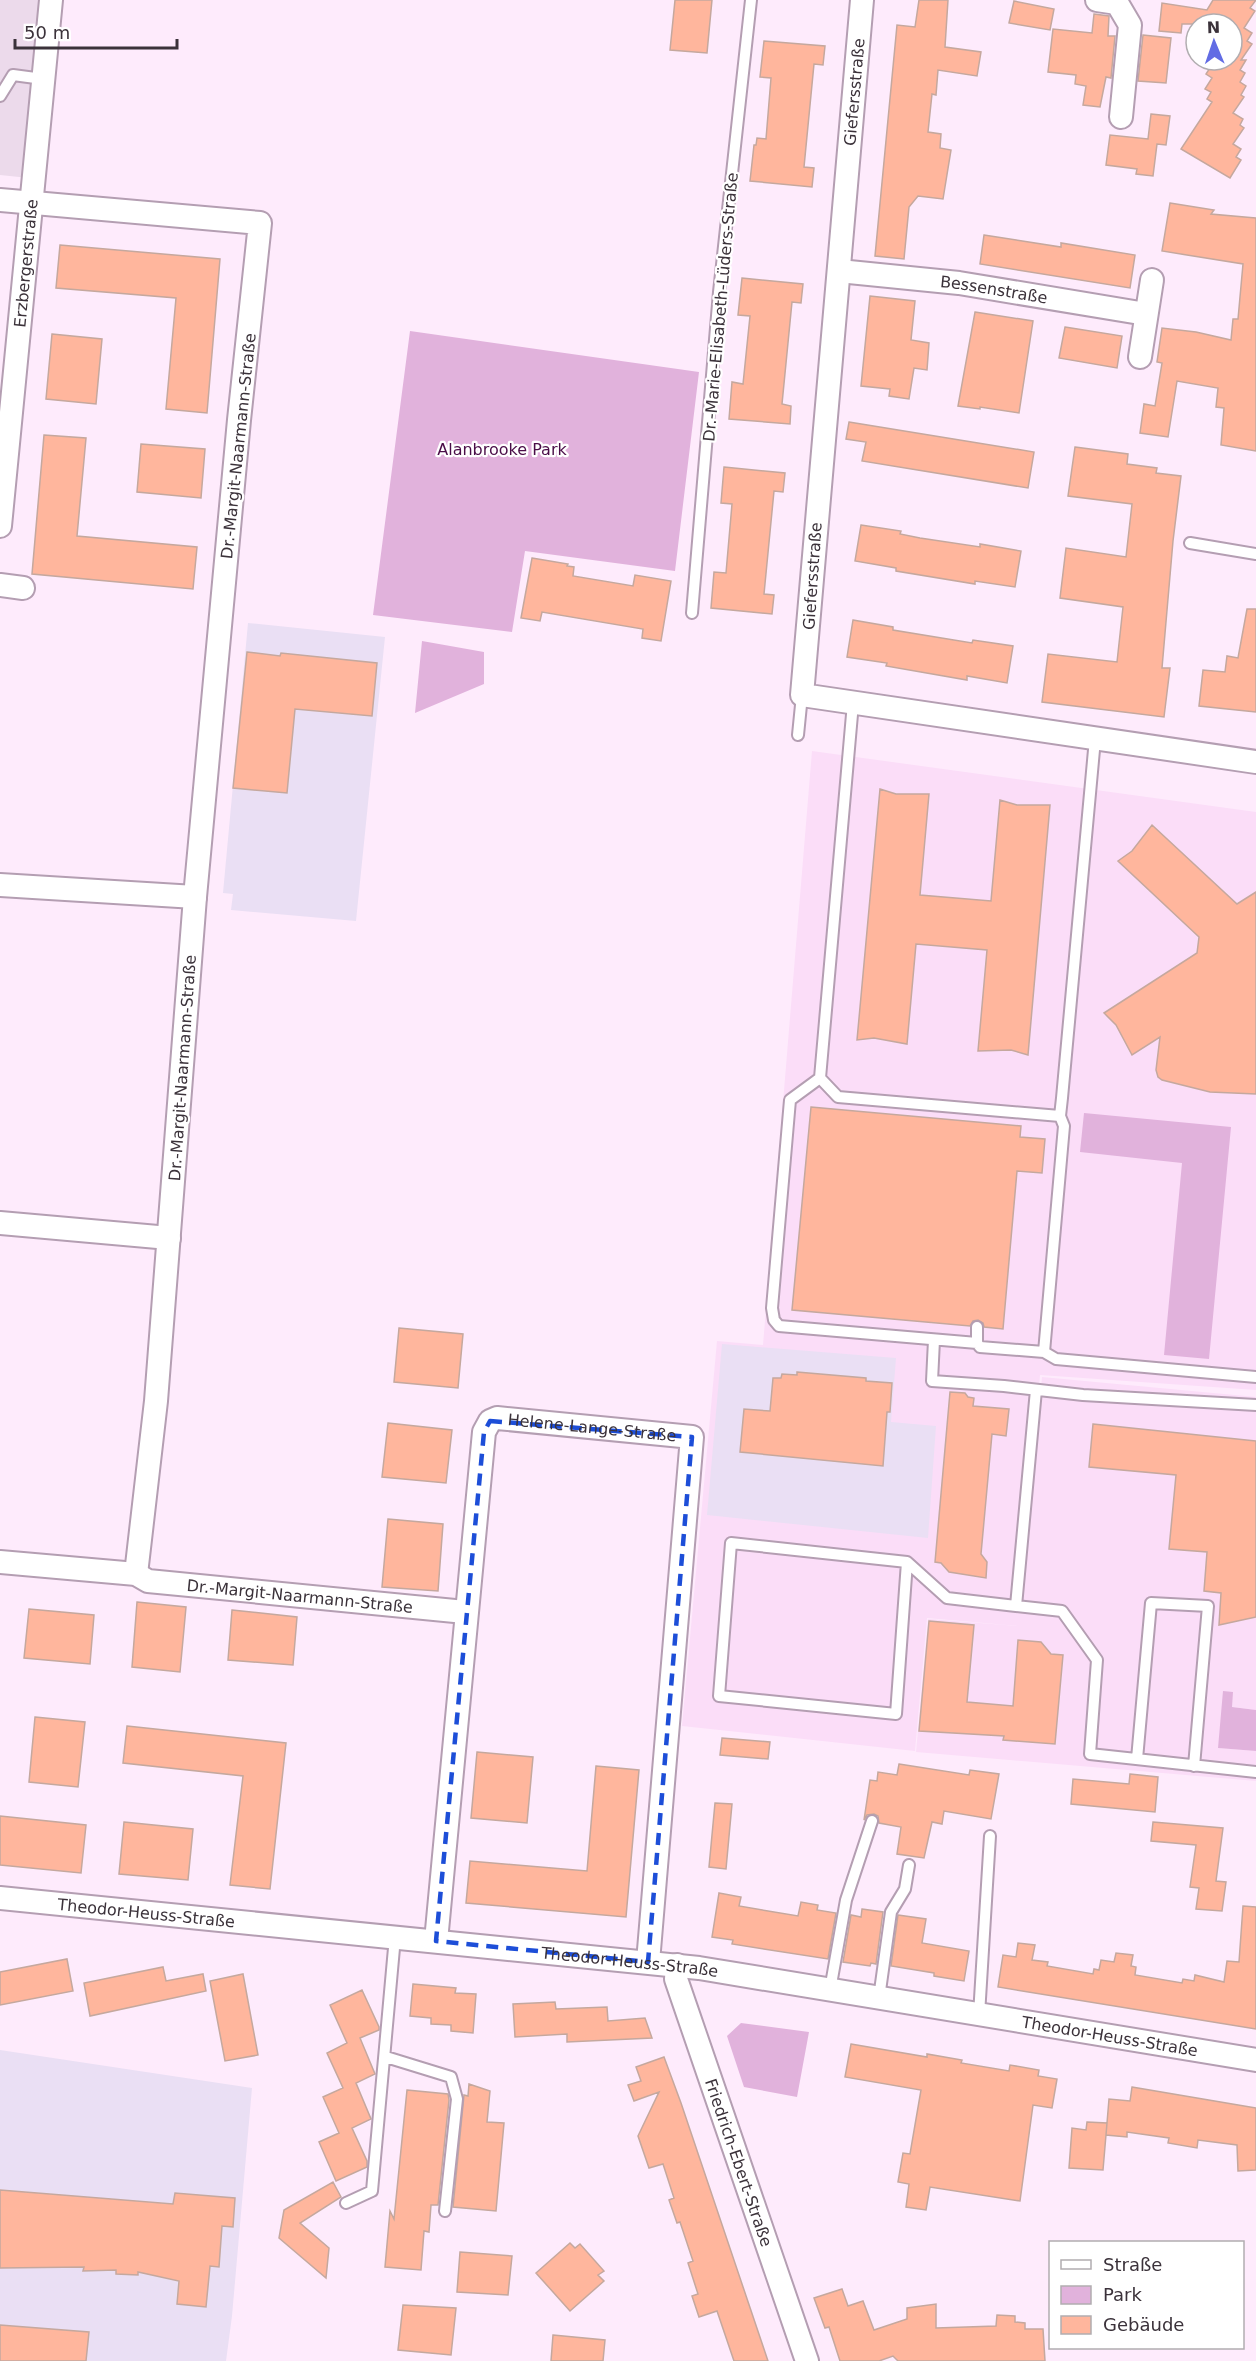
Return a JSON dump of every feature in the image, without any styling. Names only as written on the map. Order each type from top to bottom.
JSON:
[{"type":"street","name":"Erzbergerstraße","points":[[0,526],[51,0]]},
{"type":"street","name":"Giefersstraße","points":[[802,695],[862,0]]},
{"type":"street","points":[[1097,0],[1117,3],[1130,25],[1121,117]]},
{"type":"street","points":[[0,200],[32,203]]},
{"type":"street","name":"Dr.-Margit-Naarmann-Straße","points":[[32,203],[261,223],[238,432],[195,897],[156,1401],[136,1574]]},
{"type":"street","name":"Bessenstraße","points":[[839,271],[958,283],[1146,314]]},
{"type":"street","points":[[1140,357],[1152,280]]},
{"type":"street","points":[[0,585],[23,588]]},
{"type":"street","points":[[802,695],[1256,762]]},
{"type":"street","points":[[0,885],[195,897]]},
{"type":"street","points":[[0,1223],[169,1238]]},
{"type":"street","name":"Helene-Lange-Straße","points":[[436,1941],[465,1612],[484,1432],[490,1421],[497,1418],[692,1437],[648,1962]]},
{"type":"street","name":"Dr.-Margit-Naarmann-Straße","points":[[0,1562],[136,1574],[148,1581],[465,1612]]},
{"type":"street","name":"Theodor-Heuss-Straße","points":[[0,1898],[677,1965],[1256,2060]]},
{"type":"street","name":"Friedrich-Ebert-Straße","points":[[677,1965],[676,1979],[807,2361]]},
{"type":"lane","name":"Dr.-Marie-Elisabeth-Lüders-Straße","points":[[692,613],[714,346],[751,0]]},
{"type":"lane","points":[[0,96],[13,75],[43,79]]},
{"type":"lane","points":[[1190,543],[1256,554]]},
{"type":"lane","points":[[798,735],[802,695]]},
{"type":"lane","points":[[853,703],[820,1078],[838,1097],[1060,1116]]},
{"type":"lane","points":[[1044,1352],[1064,1126],[1060,1116],[1095,740]]},
{"type":"lane","points":[[820,1078],[790,1100],[772,1308],[774,1320],[779,1326],[977,1343],[980,1347],[1044,1352],[1056,1359],[1256,1377]]},
{"type":"lane","points":[[977,1326],[977,1343]]},
{"type":"lane","points":[[934,1340],[932,1381],[1083,1395],[1256,1405]]},
{"type":"lane","points":[[1016,1606],[1036,1390]]},
{"type":"lane","points":[[907,1562],[896,1714],[719,1696],[731,1543],[907,1562],[946,1598],[1062,1611],[1097,1660],[1090,1754],[1256,1772]]},
{"type":"lane","points":[[1137,1760],[1151,1603],[1208,1606],[1194,1766]]},
{"type":"lane","points":[[830,1990],[846,1900],[872,1821]]},
{"type":"lane","points":[[979,2015],[990,1836]]},
{"type":"lane","points":[[879,1998],[891,1912],[905,1889],[909,1865]]},
{"type":"lane","points":[[346,2203],[372,2191],[386,2057],[395,1937]]},
{"type":"lane","points":[[386,2057],[451,2077],[457,2100],[445,2211]]},
{"type":"highlighted area","points":[[490,1421],[692,1437],[648,1962],[436,1941],[484,1432]]},
{"type":"shaded area","points":[[0,0],[49,0],[29,178],[0,175]]},
{"type":"shaded area","points":[[248,623],[385,637],[356,921],[231,910],[233,894],[223,893]]},
{"type":"shaded area","points":[[812,751],[1256,812],[1256,1390],[1040,1375],[1020,1604],[1042,1377],[1256,1397],[1256,1710],[1232,1707],[1218,1748],[1256,1751],[1256,1781],[916,1752],[928,1619],[1019,1626],[927,1618],[915,1751],[682,1726],[717,1341],[763,1345]]},
{"type":"shaded area","points":[[722,1344],[896,1358],[891,1422],[936,1426],[928,1538],[707,1515]]},
{"type":"shaded area","points":[[0,2050],[252,2088],[226,2361],[0,2361]]},
{"type":"green space","name":"Alanbrooke Park","points":[[410,331],[699,372],[675,571],[525,551],[512,632],[373,615]]},
{"type":"green space","points":[[422,641],[484,652],[484,684],[415,713]]},
{"type":"green space","points":[[1084,1113],[1231,1127],[1209,1359],[1164,1355],[1182,1163],[1080,1152]]},
{"type":"green space","points":[[1223,1691],[1233,1692],[1232,1707],[1256,1710],[1256,1751],[1218,1748]]},
{"type":"green space","points":[[741,2023],[809,2032],[797,2097],[744,2087],[727,2036]]},
{"type":"building","points":[[675,0],[712,0],[707,53],[670,50]]},
{"type":"building","points":[[919,0],[948,0],[945,47],[981,52],[977,76],[938,70],[936,95],[932,94],[928,132],[941,134],[940,148],[951,150],[943,199],[918,196],[909,207],[904,259],[875,256],[897,25],[915,27]]},
{"type":"building","points":[[1213,0],[1256,0],[1250,8],[1255,11],[1244,28],[1244,12],[1184,12],[1181,33],[1159,31],[1162,3],[1207,10]]},
{"type":"building","points":[[1014,1],[1054,9],[1050,30],[1009,23]]},
{"type":"building","points":[[1094,14],[1109,16],[1108,36],[1115,36],[1111,78],[1106,77],[1100,107],[1083,105],[1086,86],[1075,84],[1076,75],[1048,72],[1053,29],[1092,33]]},
{"type":"building","points":[[1244,28],[1252,33],[1247,41],[1252,44],[1244,56]]},
{"type":"building","points":[[1143,35],[1171,38],[1166,83],[1138,81]]},
{"type":"building","points":[[764,41],[825,46],[823,65],[814,64],[804,167],[814,168],[812,187],[750,181],[754,145],[756,145],[757,138],[766,139],[771,78],[760,77]]},
{"type":"building","points":[[1207,72],[1245,73],[1240,82],[1246,86],[1241,95],[1244,97],[1233,113],[1243,119],[1240,125],[1244,128],[1233,144],[1241,149],[1236,157],[1241,160],[1230,178],[1181,149],[1212,102],[1207,99],[1211,92],[1205,89],[1212,78],[1206,74]]},
{"type":"building","points":[[1151,114],[1170,116],[1166,145],[1157,144],[1153,176],[1136,174],[1137,169],[1106,165],[1110,135],[1148,139]]},
{"type":"building","points":[[1170,203],[1214,210],[1211,214],[1256,218],[1256,451],[1221,445],[1224,408],[1216,407],[1218,388],[1177,381],[1168,437],[1140,433],[1144,404],[1155,406],[1162,363],[1157,362],[1162,328],[1196,332],[1231,340],[1233,319],[1238,319],[1243,264],[1162,251]]},
{"type":"building","points":[[984,235],[1061,247],[1061,243],[1135,255],[1130,288],[980,264]]},
{"type":"building","points":[[60,245],[220,259],[207,413],[166,409],[176,298],[56,288]]},
{"type":"building","points":[[742,278],[803,284],[801,303],[792,302],[782,404],[791,406],[790,424],[729,419],[732,382],[743,384],[750,316],[738,315]]},
{"type":"building","points":[[870,296],[915,301],[911,340],[929,343],[927,370],[914,368],[909,399],[889,396],[890,389],[861,386]]},
{"type":"building","points":[[975,312],[1033,321],[1019,413],[958,406]]},
{"type":"building","points":[[1065,327],[1122,336],[1117,368],[1059,358]]},
{"type":"building","points":[[52,334],[102,339],[96,404],[46,399]]},
{"type":"building","points":[[849,422],[1034,452],[1028,488],[862,461],[866,442],[846,439]]},
{"type":"building","points":[[44,435],[86,438],[77,536],[197,547],[193,589],[32,574]]},
{"type":"building","points":[[141,444],[205,449],[201,498],[137,492]]},
{"type":"building","points":[[1075,447],[1128,454],[1127,464],[1157,468],[1156,473],[1181,476],[1162,668],[1170,668],[1164,717],[1042,702],[1048,654],[1117,662],[1123,607],[1060,598],[1066,548],[1126,557],[1132,504],[1068,496]]},
{"type":"building","points":[[724,467],[785,473],[783,492],[774,491],[764,594],[774,595],[772,614],[711,608],[714,572],[726,573],[732,504],[721,503]]},
{"type":"building","points":[[861,525],[901,531],[900,534],[920,538],[1021,551],[1015,587],[975,581],[975,584],[896,571],[896,568],[855,561]]},
{"type":"building","points":[[532,558],[568,564],[567,566],[574,567],[573,576],[633,586],[635,575],[671,581],[661,641],[642,638],[643,629],[542,612],[540,621],[521,618]]},
{"type":"building","points":[[1247,609],[1256,609],[1256,712],[1199,706],[1203,670],[1225,672],[1227,656],[1238,658]]},
{"type":"building","points":[[853,620],[893,627],[893,630],[972,643],[973,640],[1013,646],[1007,683],[967,676],[967,680],[847,657]]},
{"type":"building","points":[[247,652],[280,656],[281,653],[377,663],[372,716],[295,709],[287,793],[233,788]]},
{"type":"building","points":[[880,789],[896,794],[929,794],[920,895],[991,901],[1000,800],[1017,805],[1050,805],[1028,1055],[1011,1050],[978,1051],[987,950],[916,944],[907,1044],[874,1038],[857,1040]]},
{"type":"building","points":[[1152,825],[1237,904],[1256,892],[1256,1094],[1210,1092],[1162,1080],[1158,1077],[1156,1070],[1160,1037],[1132,1055],[1116,1025],[1104,1013],[1197,953],[1199,937],[1118,861],[1132,851]]},
{"type":"building","points":[[811,1107],[1021,1126],[1020,1137],[1045,1139],[1042,1173],[1017,1171],[1003,1329],[984,1327],[983,1323],[978,1320],[973,1321],[970,1326],[792,1310]]},
{"type":"building","points":[[399,1328],[463,1334],[458,1388],[394,1382]]},
{"type":"building","points":[[797,1372],[866,1378],[866,1381],[892,1383],[890,1412],[887,1412],[883,1466],[740,1452],[744,1409],[770,1411],[773,1378],[781,1378],[782,1374],[797,1375]]},
{"type":"building","points":[[950,1392],[965,1393],[968,1397],[974,1398],[973,1406],[1009,1409],[1006,1436],[992,1434],[981,1554],[987,1562],[986,1578],[949,1572],[941,1563],[935,1562]]},
{"type":"building","points":[[388,1423],[452,1430],[446,1483],[382,1477]]},
{"type":"building","points":[[1093,1424],[1256,1441],[1256,1617],[1219,1625],[1221,1593],[1204,1591],[1207,1552],[1169,1549],[1176,1475],[1089,1467]]},
{"type":"building","points":[[388,1519],[443,1524],[438,1591],[382,1587]]},
{"type":"building","points":[[137,1602],[186,1607],[180,1672],[132,1667]]},
{"type":"building","points":[[29,1609],[94,1615],[90,1664],[24,1658]]},
{"type":"building","points":[[232,1610],[297,1617],[293,1665],[228,1660]]},
{"type":"building","points":[[929,1621],[974,1625],[967,1702],[1013,1706],[1018,1640],[1041,1642],[1051,1654],[1063,1655],[1055,1744],[1003,1740],[1004,1736],[919,1731]]},
{"type":"building","points":[[35,1717],[85,1722],[78,1787],[29,1782]]},
{"type":"building","points":[[127,1726],[286,1743],[270,1889],[230,1885],[243,1776],[123,1763]]},
{"type":"building","points":[[722,1738],[770,1742],[768,1759],[720,1755]]},
{"type":"building","points":[[477,1752],[533,1757],[527,1823],[471,1818]]},
{"type":"building","points":[[899,1764],[969,1775],[970,1770],[999,1774],[991,1819],[944,1811],[942,1824],[932,1822],[924,1858],[897,1854],[901,1827],[879,1823],[878,1816],[874,1814],[867,1815],[864,1820],[870,1780],[877,1781],[878,1772],[897,1775]]},
{"type":"building","points":[[596,1766],[639,1770],[626,1917],[466,1903],[470,1861],[587,1871]]},
{"type":"building","points":[[1130,1774],[1158,1777],[1155,1812],[1071,1804],[1073,1779],[1129,1784]]},
{"type":"building","points":[[715,1803],[732,1804],[726,1869],[709,1867]]},
{"type":"building","points":[[0,1816],[86,1825],[81,1873],[0,1865]]},
{"type":"building","points":[[124,1822],[193,1829],[188,1880],[119,1874]]},
{"type":"building","points":[[1153,1822],[1223,1828],[1216,1881],[1226,1882],[1222,1911],[1196,1909],[1199,1888],[1190,1887],[1196,1845],[1151,1841]]},
{"type":"building","points":[[719,1893],[741,1897],[739,1906],[798,1916],[801,1902],[818,1905],[817,1910],[836,1913],[828,1959],[732,1944],[733,1940],[712,1937]]},
{"type":"building","points":[[1243,1906],[1256,1907],[1256,2029],[998,1987],[1003,1955],[1016,1957],[1018,1943],[1035,1945],[1032,1960],[1048,1962],[1047,1966],[1093,1974],[1094,1969],[1099,1970],[1101,1960],[1114,1962],[1116,1953],[1133,1955],[1131,1966],[1136,1967],[1135,1975],[1182,1983],[1183,1979],[1194,1981],[1195,1975],[1224,1982],[1227,1961],[1239,1962]]},
{"type":"building","points":[[862,1909],[883,1912],[876,1964],[871,1963],[870,1966],[843,1962],[851,1915],[861,1917]]},
{"type":"building","points":[[898,1915],[926,1919],[922,1943],[969,1951],[964,1981],[891,1966]]},
{"type":"building","points":[[67,1959],[73,1991],[0,2005],[0,1972]]},
{"type":"building","points":[[163,1967],[166,1981],[203,1974],[206,1991],[90,2016],[84,1983]]},
{"type":"building","points":[[243,1974],[258,2055],[225,2061],[210,1981]]},
{"type":"building","points":[[413,1984],[456,1988],[455,1993],[476,1994],[473,2033],[451,2031],[451,2025],[431,2024],[431,2018],[410,2016]]},
{"type":"building","points":[[362,1990],[379,2027],[379,2030],[360,2038],[375,2074],[356,2083],[371,2119],[352,2128],[367,2161],[367,2167],[336,2181],[319,2142],[339,2133],[323,2097],[343,2088],[327,2053],[347,2043],[330,2005]]},
{"type":"building","points":[[555,2002],[556,2009],[607,2007],[608,2021],[645,2018],[652,2038],[567,2042],[567,2034],[515,2037],[513,2004]]},
{"type":"building","points":[[851,2044],[927,2057],[927,2054],[962,2060],[961,2063],[1009,2071],[1010,2065],[1039,2070],[1038,2076],[1057,2079],[1052,2108],[1033,2105],[1020,2201],[930,2187],[926,2210],[906,2207],[909,2184],[898,2182],[903,2153],[910,2154],[921,2090],[845,2077]]},
{"type":"building","points":[[664,2057],[768,2361],[734,2361],[717,2311],[699,2317],[692,2296],[698,2294],[688,2263],[693,2261],[680,2222],[677,2223],[669,2200],[674,2198],[663,2164],[649,2168],[638,2136],[659,2092],[634,2101],[628,2085],[641,2081],[636,2067]]},
{"type":"building","points":[[469,2084],[490,2091],[487,2122],[504,2123],[496,2211],[453,2207],[464,2095],[468,2096]]},
{"type":"building","points":[[1132,2087],[1256,2108],[1256,2170],[1238,2171],[1237,2145],[1198,2140],[1197,2148],[1168,2143],[1169,2138],[1127,2132],[1127,2137],[1106,2135],[1109,2099],[1130,2101]]},
{"type":"building","points":[[407,2090],[448,2094],[449,2100],[438,2205],[431,2205],[429,2232],[424,2231],[421,2270],[385,2267],[390,2211],[394,2219]]},
{"type":"building","points":[[1087,2122],[1107,2123],[1103,2170],[1069,2168],[1072,2128],[1086,2130]]},
{"type":"building","points":[[333,2182],[341,2197],[300,2223],[329,2248],[326,2278],[279,2238],[284,2210]]},
{"type":"building","points":[[0,2190],[173,2204],[175,2193],[235,2198],[233,2227],[222,2226],[219,2267],[210,2266],[206,2307],[177,2304],[179,2281],[138,2272],[138,2275],[116,2274],[116,2270],[83,2271],[84,2267],[0,2268]]},
{"type":"building","points":[[570,2243],[575,2248],[580,2244],[604,2271],[598,2275],[604,2281],[570,2311],[536,2273]]},
{"type":"building","points":[[460,2252],[512,2256],[508,2295],[457,2292]]},
{"type":"building","points":[[842,2289],[848,2306],[863,2301],[874,2330],[907,2319],[907,2308],[936,2304],[936,2328],[996,2326],[997,2315],[1015,2316],[1015,2322],[1025,2323],[1025,2329],[1043,2329],[1045,2361],[898,2361],[893,2356],[879,2361],[840,2361],[829,2327],[825,2328],[814,2298]]},
{"type":"building","points":[[403,2305],[456,2308],[451,2355],[398,2350]]},
{"type":"building","points":[[0,2325],[89,2332],[86,2361],[0,2361]]},
{"type":"building","points":[[553,2335],[605,2340],[603,2361],[551,2361]]}]
